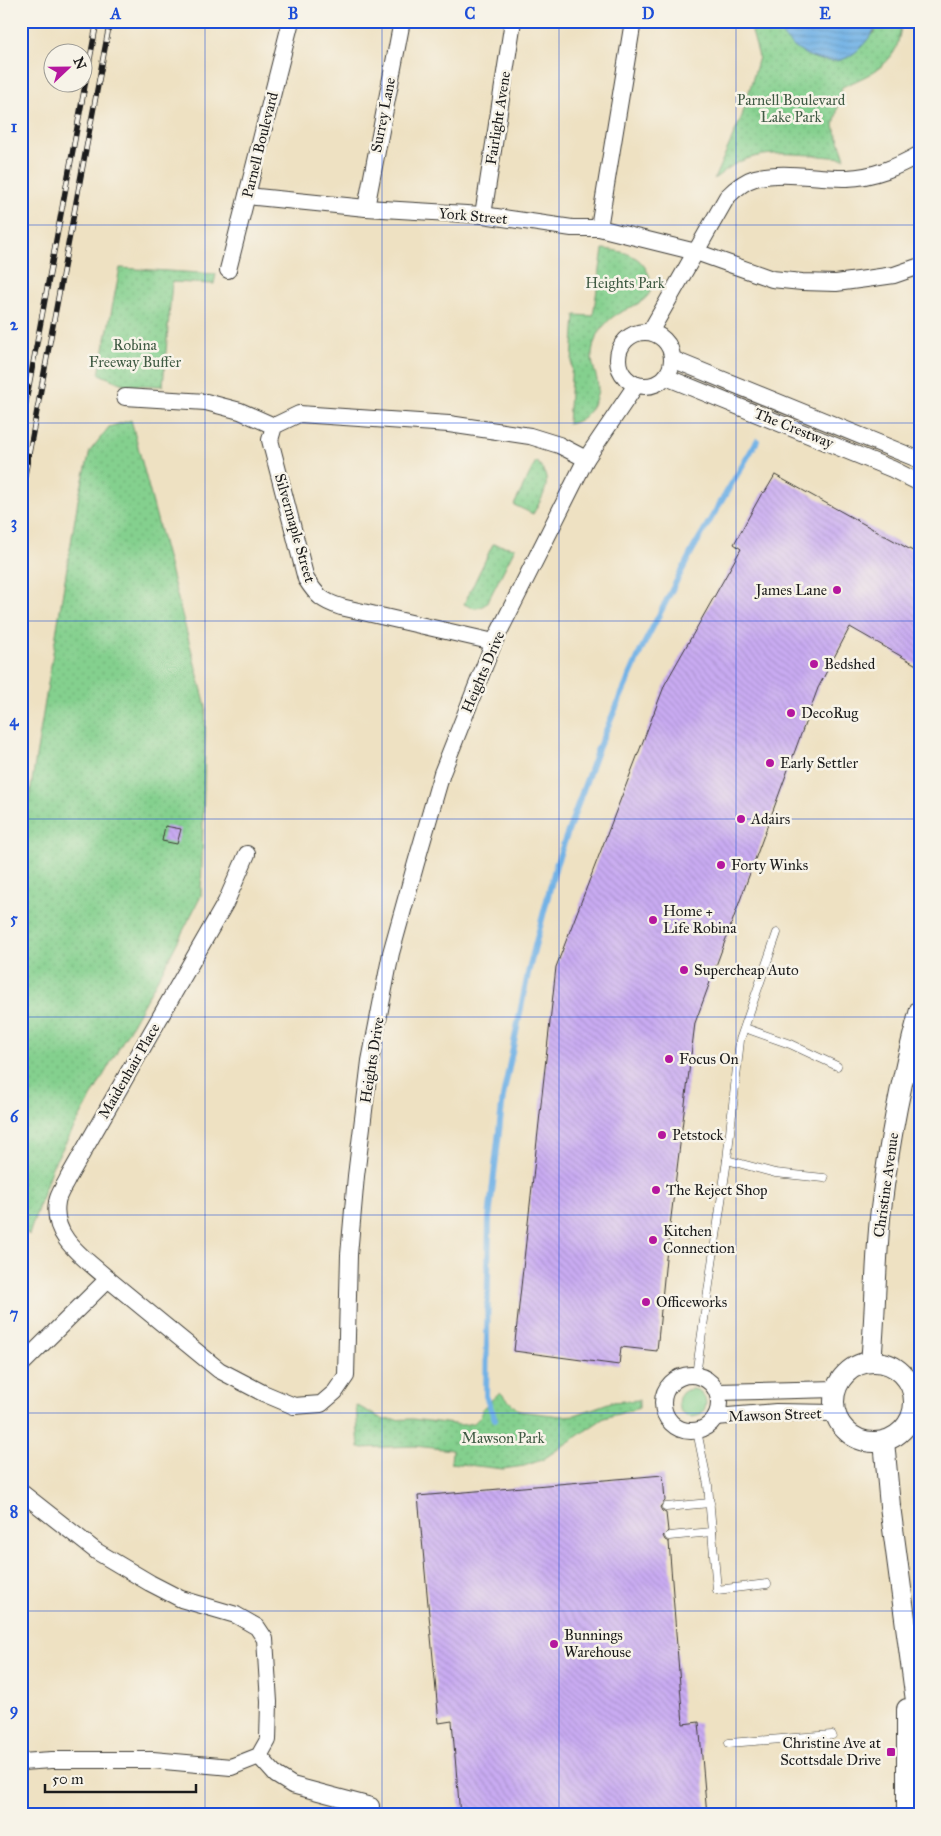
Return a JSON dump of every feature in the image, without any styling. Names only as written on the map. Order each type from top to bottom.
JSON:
[{"type":"street","name":"Parnell Boulevard","points":[[228,270],[292,21]]},
{"type":"street","name":"Surrey Lane","points":[[366,208],[402,21]]},
{"type":"street","name":"Fairlight Avene","points":[[483,215],[513,21]]},
{"type":"street","points":[[599,228],[633,21]]},
{"type":"street","points":[[650,332],[727,196],[738,186],[754,178],[775,175],[857,176],[891,169],[920,154]]},
{"type":"street","name":"York Street","points":[[247,196],[366,208],[483,215],[572,228],[599,228],[696,252],[772,278],[802,282],[836,283],[866,279],[894,275],[920,266]]},
{"type":"street","points":[[641,332],[650,332],[666,342],[672,359],[671,368],[666,377],[658,384],[647,387],[628,381],[618,366],[618,357],[620,348],[625,340],[641,332]]},
{"type":"street","name":"The Crestway","points":[[672,359],[920,460]]},
{"type":"street","name":"The Crestway","points":[[666,377],[892,469],[920,483]]},
{"type":"street","name":"Heights Drive","points":[[108,1279],[219,1370],[263,1393],[294,1406],[321,1404],[335,1392],[346,1376],[349,1255],[356,1176],[370,1061],[391,953],[442,773],[494,642],[586,459],[636,385]]},
{"type":"street","points":[[126,398],[206,402],[240,411],[274,426],[299,414],[449,424],[530,436],[559,446],[586,459]]},
{"type":"street","name":"Silvermaple Street","points":[[274,426],[270,440],[306,579],[316,595],[327,602],[342,607],[494,642]]},
{"type":"street","name":"Maidenhair Place","points":[[108,1279],[66,1241],[57,1223],[57,1201],[68,1178],[226,902],[247,854]]},
{"type":"street","name":"Christine Avenue","points":[[872,1362],[881,1210],[892,1138],[920,1010]]},
{"type":"street","points":[[21,1365],[108,1279]]},
{"type":"street","points":[[872,1362],[891,1366],[915,1385],[913,1400],[915,1417],[900,1432],[884,1440],[869,1442],[854,1436],[843,1427],[835,1413],[834,1397],[839,1382],[849,1370],[872,1362]]},
{"type":"street","points":[[686,1375],[696,1375],[705,1378],[717,1392],[719,1402],[716,1417],[711,1423],[697,1431],[680,1429],[673,1425],[664,1410],[665,1392],[677,1378],[686,1375]]},
{"type":"street","name":"Mawson Street","points":[[717,1392],[836,1389]]},
{"type":"street","name":"Mawson Street","points":[[716,1417],[776,1412],[835,1413]]},
{"type":"street","points":[[884,1440],[890,1506],[920,1731]]},
{"type":"street","points":[[21,1492],[96,1551],[150,1583],[181,1599],[236,1615],[256,1627],[265,1639],[269,1702],[268,1740],[260,1756],[231,1767],[154,1760],[52,1760],[21,1762]]},
{"type":"street","points":[[907,1636],[907,1815]]},
{"type":"street","points":[[260,1756],[276,1775],[292,1785],[370,1806]]},
{"type":"lane","points":[[696,1375],[727,1160],[740,1040],[777,933]]},
{"type":"lane","points":[[745,1028],[790,1044],[837,1066]]},
{"type":"lane","points":[[727,1160],[775,1173],[824,1178]]},
{"type":"lane","points":[[697,1431],[710,1503],[716,1590],[768,1584]]},
{"type":"lane","points":[[666,1508],[710,1503]]},
{"type":"lane","points":[[668,1536],[712,1532]]},
{"type":"lane","points":[[729,1743],[832,1736]]},
{"type":"green space","name":"Parnell Boulevard Lake Park","points":[[749,21],[776,21],[778,31],[874,33],[879,21],[902,21],[897,45],[890,58],[878,69],[842,87],[834,126],[845,158],[790,154],[762,155],[737,163],[714,179],[742,116],[759,57]]},
{"type":"green space","name":"Heights Park","points":[[603,249],[622,252],[638,259],[651,279],[651,288],[644,300],[614,316],[598,334],[592,356],[598,384],[595,400],[590,410],[583,417],[578,421],[568,424],[575,315],[593,316]]},
{"type":"green space","name":"Robina Freeway Buffer","points":[[120,268],[216,274],[214,284],[172,282],[163,386],[125,385],[99,374]]},
{"type":"green space","points":[[131,420],[206,706],[201,896],[166,964],[52,1167],[29,1235],[21,1228],[21,836],[25,824],[78,500],[90,451],[109,427]]},
{"type":"green space","points":[[536,461],[545,474],[546,487],[533,514],[514,505]]},
{"type":"green space","points":[[493,544],[515,548],[487,603],[478,608],[471,607],[464,604]]},
{"type":"green space","points":[[692,1389],[702,1393],[706,1403],[702,1413],[692,1417],[682,1413],[678,1403],[682,1393]]},
{"type":"green space","name":"Mawson Park","points":[[500,1392],[519,1411],[561,1416],[575,1415],[611,1402],[639,1400],[639,1408],[604,1418],[542,1460],[524,1466],[503,1469],[451,1463],[452,1450],[415,1446],[359,1448],[356,1405],[384,1420],[412,1419],[462,1425],[474,1423],[480,1417],[483,1408]]},
{"type":"water","points":[[776,21],[879,21],[873,33],[853,54],[841,60],[831,61],[811,57],[801,52],[785,38],[779,30]]},
{"type":"building","name":"Home + Life Robina","points":[[775,475],[920,555],[920,667],[850,627],[818,688],[695,1023],[666,1258],[657,1351],[621,1347],[619,1365],[514,1351],[556,967],[665,684],[741,549],[734,544],[762,493],[765,492]]},
{"type":"building","points":[[165,826],[181,829],[177,844],[162,841]]},
{"type":"building","name":"Bunnings Warehouse","points":[[663,1475],[665,1501],[660,1507],[666,1513],[668,1531],[663,1536],[669,1542],[683,1724],[699,1722],[707,1815],[460,1815],[452,1721],[439,1723],[418,1496]]},
{"type":"waterway","points":[[495,1419],[486,1396],[489,1218],[503,1097],[528,973],[556,865],[597,751],[642,648],[693,549],[757,441]]},
{"type":"railway","points":[[21,428],[97,21]]},
{"type":"railway","points":[[21,496],[110,21]]},
{"type":"place","name":"James Lane","points":[[837,590]]},
{"type":"place","name":"Bedshed","points":[[814,664]]},
{"type":"place","name":"DecoRug","points":[[791,713]]},
{"type":"place","name":"Early Settler","points":[[770,763]]},
{"type":"place","name":"Adairs","points":[[741,819]]},
{"type":"place","name":"Forty Winks","points":[[721,865]]},
{"type":"place","name":"Home + Life Robina","points":[[653,920]]},
{"type":"place","name":"Supercheap Auto","points":[[684,970]]},
{"type":"place","name":"Focus On","points":[[669,1059]]},
{"type":"place","name":"Petstock","points":[[662,1135]]},
{"type":"place","name":"The Reject Shop","points":[[656,1190]]},
{"type":"place","name":"Kitchen Connection","points":[[653,1240]]},
{"type":"place","name":"Officeworks","points":[[646,1302]]},
{"type":"place","name":"Bunnings Warehouse","points":[[554,1644]]},
{"type":"place","name":"Christine Ave at Scottsdale Drive","points":[[891,1752]]}]
